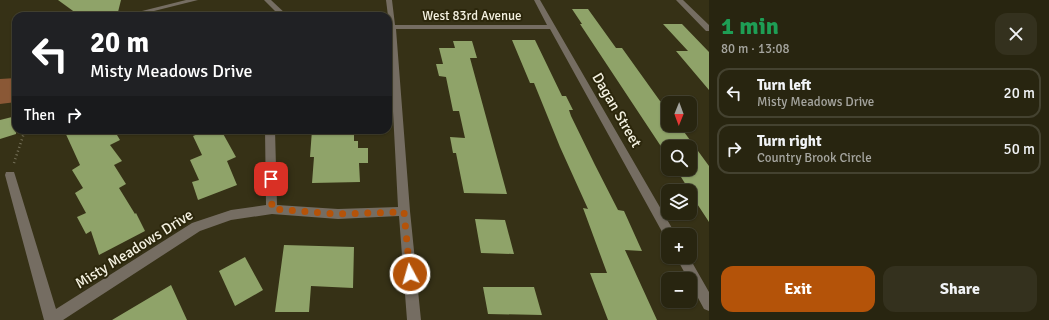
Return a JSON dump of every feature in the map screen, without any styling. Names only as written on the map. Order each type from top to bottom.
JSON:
[{"type":"street","points":[[142,12],[195,0]]},
{"type":"street","points":[[267,0],[279,12]]},
{"type":"street","points":[[389,0],[389,12]]},
{"type":"street","name":"Dagan Street","points":[[537,0],[666,228]]},
{"type":"street","points":[[679,0],[709,29]]},
{"type":"street","name":"West 83rd Avenue","points":[[392,27],[552,27]]},
{"type":"street","points":[[392,53],[414,320]]},
{"type":"street","points":[[270,134],[272,209]]},
{"type":"street","points":[[10,175],[52,320]]},
{"type":"street","name":"Misty Meadows Drive","points":[[52,320],[196,227],[231,215],[272,209],[338,214],[404,212]]},
{"type":"street","points":[[686,264],[709,304]]},
{"type":"path","points":[[10,175],[24,134]]},
{"type":"shaded area","points":[[12,78],[12,102],[0,104],[0,79]]},
{"type":"building","points":[[58,0],[121,0],[118,12],[74,12]]},
{"type":"building","points":[[572,9],[588,9],[616,48],[622,48],[661,101],[661,132],[684,132],[690,140],[661,140],[661,146],[580,24],[582,24]]},
{"type":"building","points":[[663,24],[682,24],[709,52],[709,90],[676,51],[688,51]]},
{"type":"building","points":[[512,40],[535,40],[562,96],[566,96],[573,110],[569,110],[571,116],[595,165],[618,210],[624,211],[642,251],[625,250],[657,320],[608,320],[590,273],[607,273],[583,208],[588,209],[560,147],[534,83],[530,83]]},
{"type":"building","points":[[453,41],[472,41],[477,58],[470,58],[507,194],[464,193],[456,153],[453,153],[450,137],[465,138],[459,111],[453,111],[446,77],[439,76],[436,64],[443,64],[439,48],[455,48]]},
{"type":"building","points":[[12,117],[12,134],[16,134],[0,139],[0,120]]},
{"type":"building","points":[[66,134],[116,134],[120,140],[110,145],[122,161],[114,165],[126,184],[119,188],[135,214],[136,213],[145,231],[99,255],[91,231],[86,234],[77,217],[86,213],[75,193],[83,188],[72,170],[80,165]]},
{"type":"building","points":[[198,134],[223,134],[236,157],[227,161],[237,185],[198,200],[192,182],[199,180],[190,160],[202,155],[193,136]]},
{"type":"building","points":[[312,134],[354,134],[354,141],[358,141],[358,148],[368,148],[368,163],[359,163],[360,182],[312,183],[314,157],[310,157]]},
{"type":"building","points":[[697,150],[709,166],[709,222],[697,204],[697,184],[685,184],[680,176],[697,176]]},
{"type":"building","points":[[475,219],[505,220],[514,254],[481,253]]},
{"type":"building","points":[[284,245],[354,247],[353,288],[311,286],[309,312],[275,312]]},
{"type":"building","points":[[245,257],[263,290],[235,306],[219,271]]},
{"type":"building","points":[[171,285],[187,320],[112,320]]},
{"type":"building","points":[[483,287],[534,287],[542,315],[488,314]]},
{"type":"route","points":[[271,179],[272,209],[338,214],[404,212],[410,274]]}]
